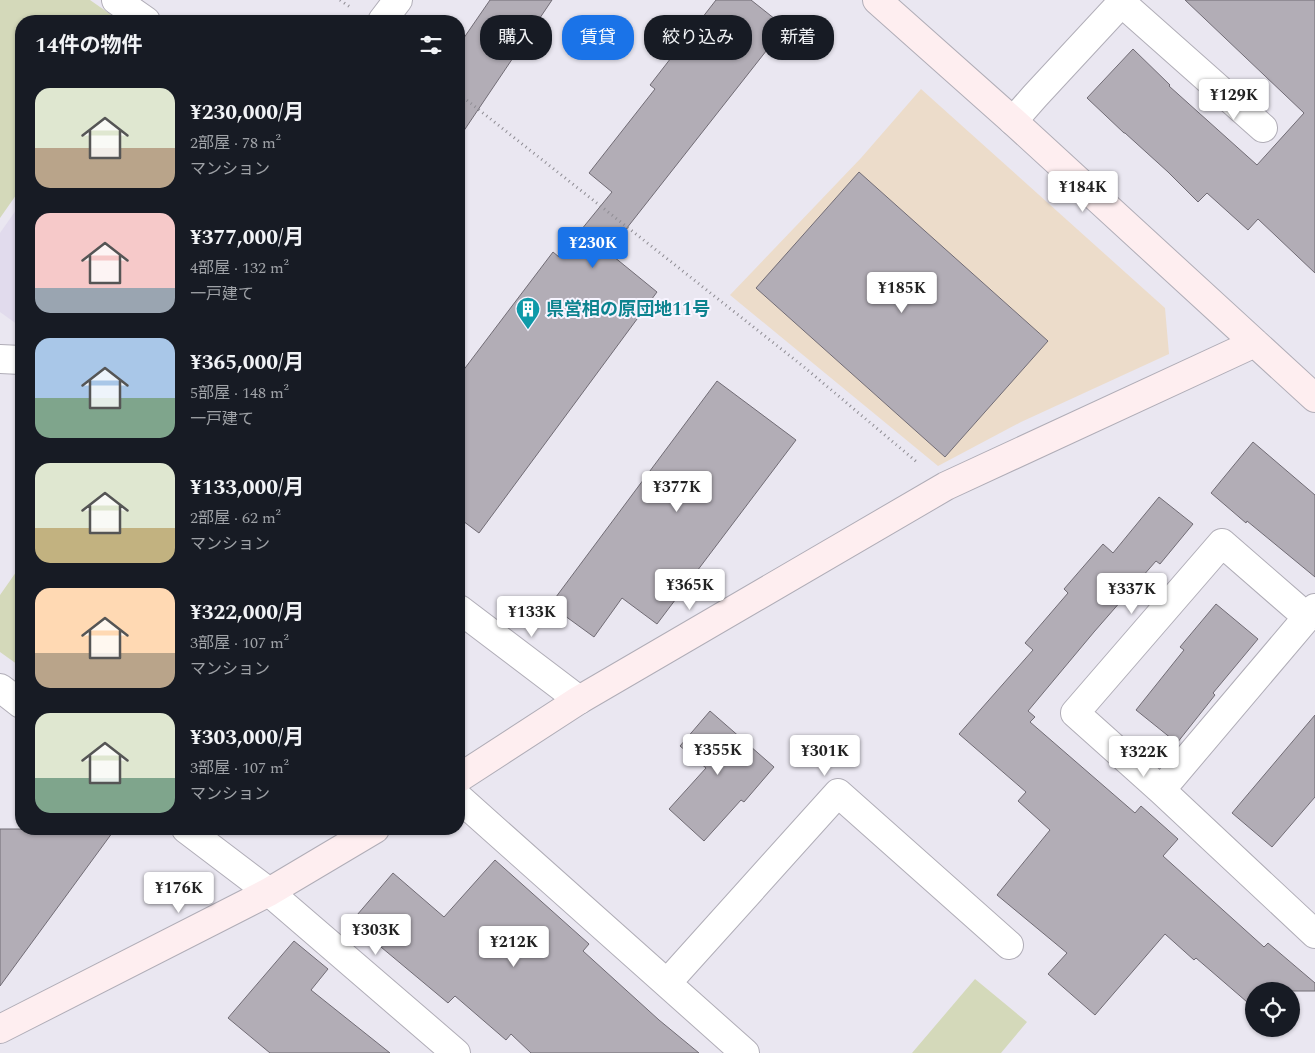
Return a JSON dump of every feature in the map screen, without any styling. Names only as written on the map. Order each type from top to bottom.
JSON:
[{"type":"street","points":[[116,0],[137,15]]},
{"type":"street","points":[[387,15],[398,0]]},
{"type":"street","points":[[877,0],[1013,121],[1315,398]]},
{"type":"street","points":[[1013,121],[1123,1],[1263,128]]},
{"type":"street","points":[[465,774],[579,700],[946,486],[1255,344]]},
{"type":"street","points":[[0,359],[15,360]]},
{"type":"street","points":[[1162,790],[1311,612],[1222,543],[1075,713],[1162,790],[1315,934]]},
{"type":"street","points":[[465,614],[579,700]]},
{"type":"street","points":[[0,688],[15,699]]},
{"type":"street","points":[[667,983],[838,793],[1010,945]]},
{"type":"street","points":[[465,803],[745,1053]]},
{"type":"street","points":[[194,835],[269,892],[456,1053]]},
{"type":"street","points":[[0,1029],[269,892],[365,835]]},
{"type":"path","points":[[465,99],[804,367],[946,486]]},
{"type":"shaded area","points":[[921,89],[1165,308],[1169,354],[1021,422],[938,466],[730,295],[861,158]]},
{"type":"shaded area","points":[[15,212],[15,323],[0,312],[0,233]]},
{"type":"green space","points":[[0,0],[90,0],[111,15],[15,15],[15,197],[0,218]]},
{"type":"green space","points":[[15,574],[15,663],[0,652],[0,595]]},
{"type":"green space","points":[[975,979],[1027,1022],[1001,1053],[912,1053]]},
{"type":"building","points":[[490,0],[552,0],[542,15],[480,15],[480,60],[512,60],[465,129],[465,36]]},
{"type":"building","points":[[716,0],[751,0],[770,15],[762,15],[762,56],[608,252],[657,292],[479,533],[465,522],[465,368],[553,252],[559,257],[612,192],[589,173],[655,89],[650,85],[669,60],[752,60],[752,15],[704,15]]},
{"type":"building","points":[[1185,0],[1315,0],[1315,273],[1258,219],[1248,230],[1207,193],[1198,202],[1087,98],[1133,49],[1169,86],[1257,165],[1304,113]]},
{"type":"building","points":[[859,172],[1048,341],[945,457],[756,288]]},
{"type":"building","points":[[717,381],[796,440],[657,624],[622,598],[594,637],[550,605]]},
{"type":"building","points":[[1253,442],[1315,495],[1315,577],[1211,493]]},
{"type":"building","points":[[1159,497],[1193,524],[1160,564],[1156,561],[1028,711],[1035,717],[1030,722],[1135,813],[1141,806],[1178,839],[1163,856],[1264,947],[1268,943],[1315,983],[1315,991],[1300,991],[1300,982],[1245,982],[1245,1000],[1196,958],[1194,960],[1165,934],[1095,1015],[1048,974],[1067,953],[997,895],[1050,830],[1018,801],[1026,792],[959,734],[1033,650],[1025,643],[1068,593],[1064,589],[1103,544],[1113,553]]},
{"type":"building","points":[[1216,604],[1258,639],[1213,693],[1215,695],[1177,743],[1136,710],[1184,650],[1180,647]]},
{"type":"building","points":[[710,711],[774,767],[744,802],[741,800],[704,841],[669,809],[706,768],[680,746]]},
{"type":"building","points":[[1315,715],[1315,797],[1272,847],[1232,813]]},
{"type":"building","points":[[0,829],[15,829],[15,835],[111,835],[0,986]]},
{"type":"building","points":[[495,860],[589,944],[583,951],[659,1020],[699,1053],[531,1053],[511,1034],[506,1040],[455,996],[448,1003],[351,922],[393,873],[444,917]]},
{"type":"building","points":[[294,941],[328,969],[311,990],[390,1053],[270,1053],[228,1018]]},
{"type":"place","name":"県営相の原団地11号","points":[[528,330]]}]
